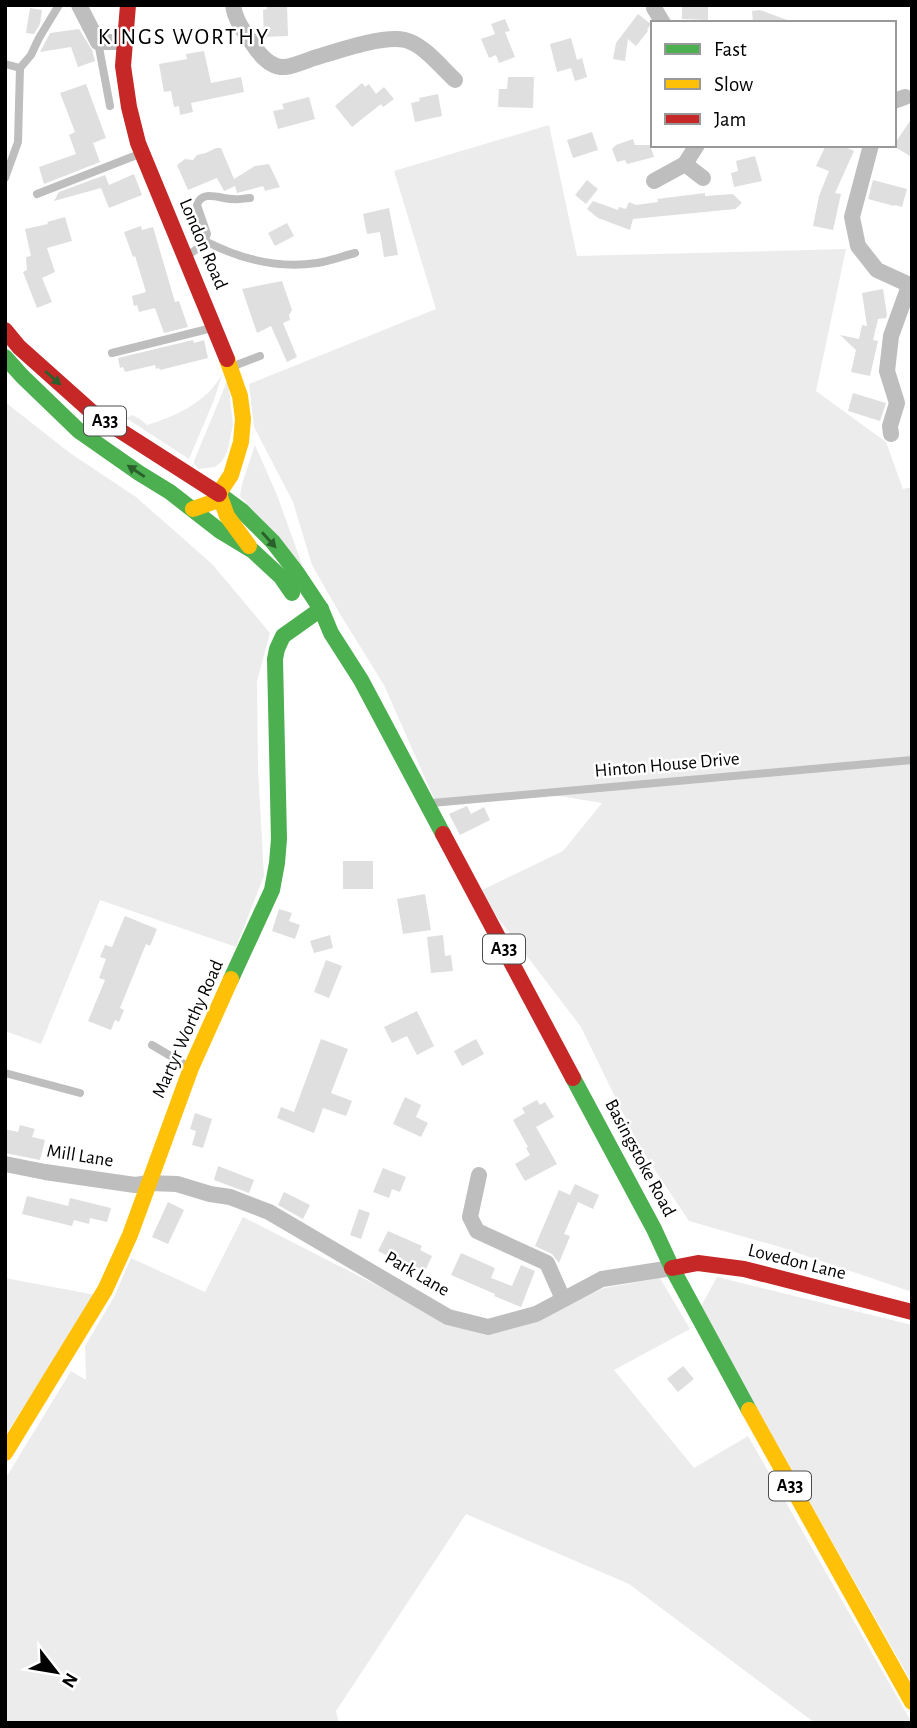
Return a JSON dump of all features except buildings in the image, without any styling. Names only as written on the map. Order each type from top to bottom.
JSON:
[{"type":"main road","name":"London Road","points":[[128,5],[123,66],[138,143],[215,327],[240,396],[243,419],[241,442],[231,475],[219,494]]},
{"type":"main road","name":"A33","points":[[5,330],[19,347],[94,414],[219,494]]},
{"type":"main road","name":"A33","points":[[5,356],[22,376],[79,430],[193,509]]},
{"type":"main road","points":[[193,509],[213,502],[219,494]]},
{"type":"main road","points":[[219,494],[227,516],[253,551]]},
{"type":"main road","name":"Basingstoke Road","points":[[219,494],[242,511],[273,542],[297,573],[315,613]]},
{"type":"main road","name":"Basingstoke Road","points":[[193,509],[220,531],[253,551],[281,577],[331,633],[361,680],[648,1217],[672,1268],[912,1702]]},
{"type":"main road","name":"Martyr Worthy Road","points":[[5,1453],[105,1290],[130,1235],[191,1068],[272,890],[279,839],[275,659],[283,636],[315,613]]},
{"type":"main road","name":"Lovedon Lane","points":[[672,1268],[698,1264],[744,1269],[912,1312]]},
{"type":"street","points":[[79,5],[98,41],[124,42]]},
{"type":"street","points":[[233,5],[240,26],[258,51],[268,61],[284,68],[333,52],[387,39],[406,40],[419,47],[455,80]]},
{"type":"street","points":[[654,5],[662,21]]},
{"type":"street","points":[[654,181],[685,163],[695,147]]},
{"type":"street","points":[[870,147],[852,216],[858,246],[877,270],[910,286],[891,336],[887,371],[897,403],[890,426],[891,434]]},
{"type":"street","points":[[685,163],[703,178]]},
{"type":"street","name":"Mill Lane","points":[[5,1164],[135,1185],[149,1183]]},
{"type":"street","points":[[480,1175],[470,1217],[477,1231],[547,1263],[563,1300]]},
{"type":"street","name":"Park Lane","points":[[149,1183],[177,1184],[230,1197],[269,1212],[448,1317],[488,1327],[536,1314],[602,1279],[672,1268]]},
{"type":"lane","points":[[5,178],[18,142],[20,68],[31,55],[59,5]]},
{"type":"lane","points":[[98,41],[110,106]]},
{"type":"lane","points":[[5,64],[20,68]]},
{"type":"lane","points":[[37,194],[142,153]]},
{"type":"lane","points":[[185,257],[197,250],[208,234],[198,211],[197,205],[201,197],[250,198]]},
{"type":"lane","points":[[205,241],[254,260],[283,265],[318,263],[355,253]]},
{"type":"lane","points":[[112,353],[215,327]]},
{"type":"lane","points":[[231,367],[260,356]]},
{"type":"lane","name":"Hinton House Drive","points":[[426,804],[912,760]]},
{"type":"lane","points":[[152,1045],[191,1068]]},
{"type":"lane","points":[[5,1073],[80,1093]]},
{"type":"shaded area","points":[[549,125],[577,256],[846,249],[816,391],[886,442],[903,489],[912,487],[912,1292],[780,1247],[689,1221],[639,1146],[581,1027],[478,892],[563,851],[602,803],[553,795],[436,803],[384,685],[312,565],[293,502],[254,427],[249,384],[436,309],[394,171]]},
{"type":"shaded area","points":[[222,375],[189,459],[126,418],[132,415],[147,425],[171,416],[202,398]]},
{"type":"shaded area","points":[[228,379],[233,425],[227,452],[215,467],[198,469],[194,461]]},
{"type":"shaded area","points":[[5,402],[70,453],[136,497],[212,564],[270,633],[257,681],[258,769],[264,876],[236,947],[100,900],[41,1044],[5,1031]]},
{"type":"shaded area","points":[[255,445],[277,495],[303,567],[240,496]]},
{"type":"shaded area","points":[[243,1217],[445,1320],[485,1335],[536,1320],[604,1288],[660,1278],[690,1329],[614,1370],[694,1468],[748,1436],[912,1723],[815,1723],[629,1584],[466,1514],[336,1711],[339,1723],[5,1723],[5,1479],[71,1371],[86,1380],[85,1346],[114,1297],[131,1258],[205,1292]]},
{"type":"shaded area","points":[[717,1277],[912,1325],[912,1683],[700,1308]]},
{"type":"shaded area","points":[[5,1278],[96,1295],[5,1436]]},
{"type":"traffic: fast","points":[[5,357],[79,431],[170,492],[220,531],[253,551],[281,577],[292,593]]},
{"type":"traffic: fast","points":[[219,494],[242,511],[273,542],[321,609],[331,633],[361,680],[443,834]]},
{"type":"traffic: fast","points":[[231,979],[272,890],[277,863],[277,649],[283,636],[321,609]]},
{"type":"traffic: fast","points":[[573,1078],[749,1410]]},
{"type":"traffic: slow","points":[[193,509],[213,502],[231,475],[241,442],[243,419],[240,396],[227,359]]},
{"type":"traffic: slow","points":[[219,494],[227,516],[249,546]]},
{"type":"traffic: slow","points":[[5,1453],[105,1290],[130,1235],[191,1068],[231,979]]},
{"type":"traffic: slow","points":[[749,1410],[912,1702]]},
{"type":"traffic: jam","points":[[128,5],[123,66],[138,143],[227,359]]},
{"type":"traffic: jam","points":[[5,330],[19,347],[94,414],[219,494]]},
{"type":"traffic: jam","points":[[443,834],[573,1078]]},
{"type":"traffic: jam","points":[[672,1268],[698,1263],[744,1269],[912,1312]]},
{"type":"district","name":"KINGS WORTHY","points":[[184,37]]}]
